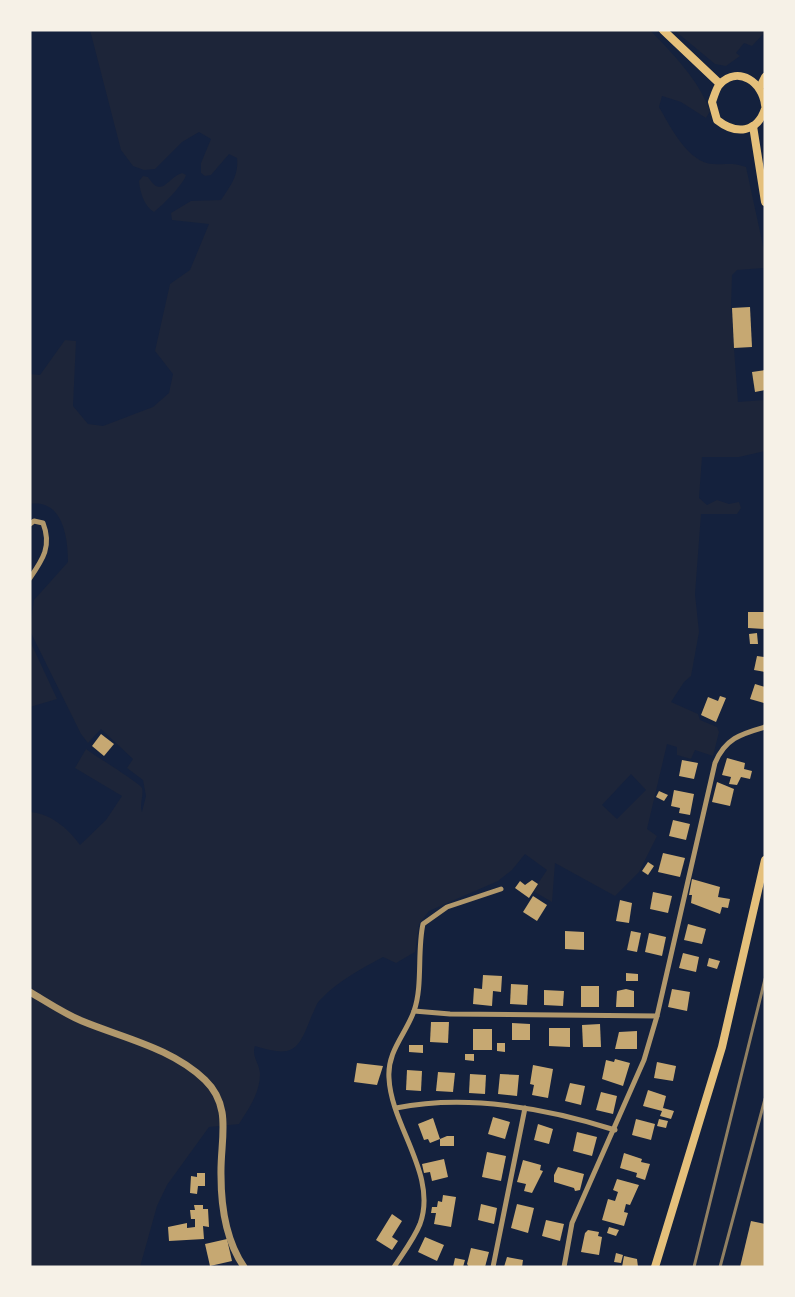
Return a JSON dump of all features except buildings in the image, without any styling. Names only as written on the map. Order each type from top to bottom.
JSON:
[{"type":"main road","points":[[663,30],[720,84]]},
{"type":"main road","points":[[760,87],[748,78],[733,77],[720,84],[712,102],[717,120],[734,130],[743,131],[761,120],[765,107],[760,87],[765,76]]},
{"type":"main road","points":[[753,126],[765,202]]},
{"type":"main road","points":[[655,1267],[722,1047],[765,860]]},
{"type":"street","points":[[30,524],[34,521],[43,523],[49,537],[45,553],[30,578]]},
{"type":"street","points":[[564,1267],[572,1223],[644,1060],[657,1016],[714,763],[721,749],[733,737],[765,727]]},
{"type":"street","points":[[394,1267],[421,1223],[424,1202],[419,1174],[396,1108],[389,1077],[390,1061],[414,1011],[418,943],[423,924],[447,907],[501,889]]},
{"type":"street","points":[[30,992],[82,1021],[151,1046],[195,1072],[216,1093],[225,1119],[221,1174],[226,1222],[234,1250],[244,1267]]},
{"type":"street","points":[[414,1011],[450,1014],[657,1016]]},
{"type":"street","points":[[396,1108],[454,1103],[525,1108],[615,1130]]},
{"type":"street","points":[[493,1267],[525,1108]]},
{"type":"shaded area","points":[[90,30],[650,30],[692,78],[710,111],[706,118],[681,102],[662,96],[659,107],[674,133],[688,151],[704,162],[746,167],[765,255],[765,268],[737,270],[732,275],[731,308],[738,402],[765,400],[765,451],[739,457],[702,457],[699,498],[707,505],[717,500],[729,504],[739,502],[741,508],[737,514],[701,514],[695,594],[699,632],[691,676],[684,682],[671,702],[698,714],[700,720],[717,727],[719,732],[713,756],[695,750],[691,759],[677,755],[677,747],[667,744],[647,829],[657,836],[639,872],[615,896],[555,863],[552,902],[533,891],[547,870],[525,854],[512,870],[498,881],[429,911],[419,924],[415,952],[396,963],[383,957],[335,987],[318,1002],[303,1037],[293,1048],[278,1051],[255,1046],[254,1053],[259,1067],[260,1081],[253,1100],[239,1124],[209,1127],[167,1185],[157,1206],[140,1267],[30,1267],[30,812],[52,819],[70,833],[80,845],[106,820],[122,796],[75,768],[86,749],[140,785],[142,812],[146,796],[143,780],[127,768],[133,759],[101,729],[88,743],[81,734],[30,631],[34,600],[68,562],[65,532],[57,514],[41,504],[30,504],[30,374],[40,375],[65,340],[76,341],[73,406],[88,424],[103,426],[153,407],[169,393],[173,374],[155,351],[170,284],[190,270],[209,224],[172,220],[171,213],[191,201],[221,200],[237,170],[237,158],[229,154],[211,175],[205,176],[201,173],[201,163],[211,139],[199,132],[182,142],[155,169],[144,170],[133,166],[121,150]],"holes":[[[631,774],[646,790],[617,819],[602,805]]]},
{"type":"shaded area","points":[[674,30],[765,30],[765,32],[752,46],[744,43],[736,53],[740,56],[726,66],[715,64]]},
{"type":"shaded area","points":[[182,173],[186,175],[177,189],[154,212],[143,198],[139,181],[143,176],[148,177],[161,187]]},
{"type":"shaded area","points":[[30,641],[57,699],[30,707]]},
{"type":"railway","points":[[694,1267],[765,979]]},
{"type":"railway","points":[[720,1267],[765,1099]]}]
